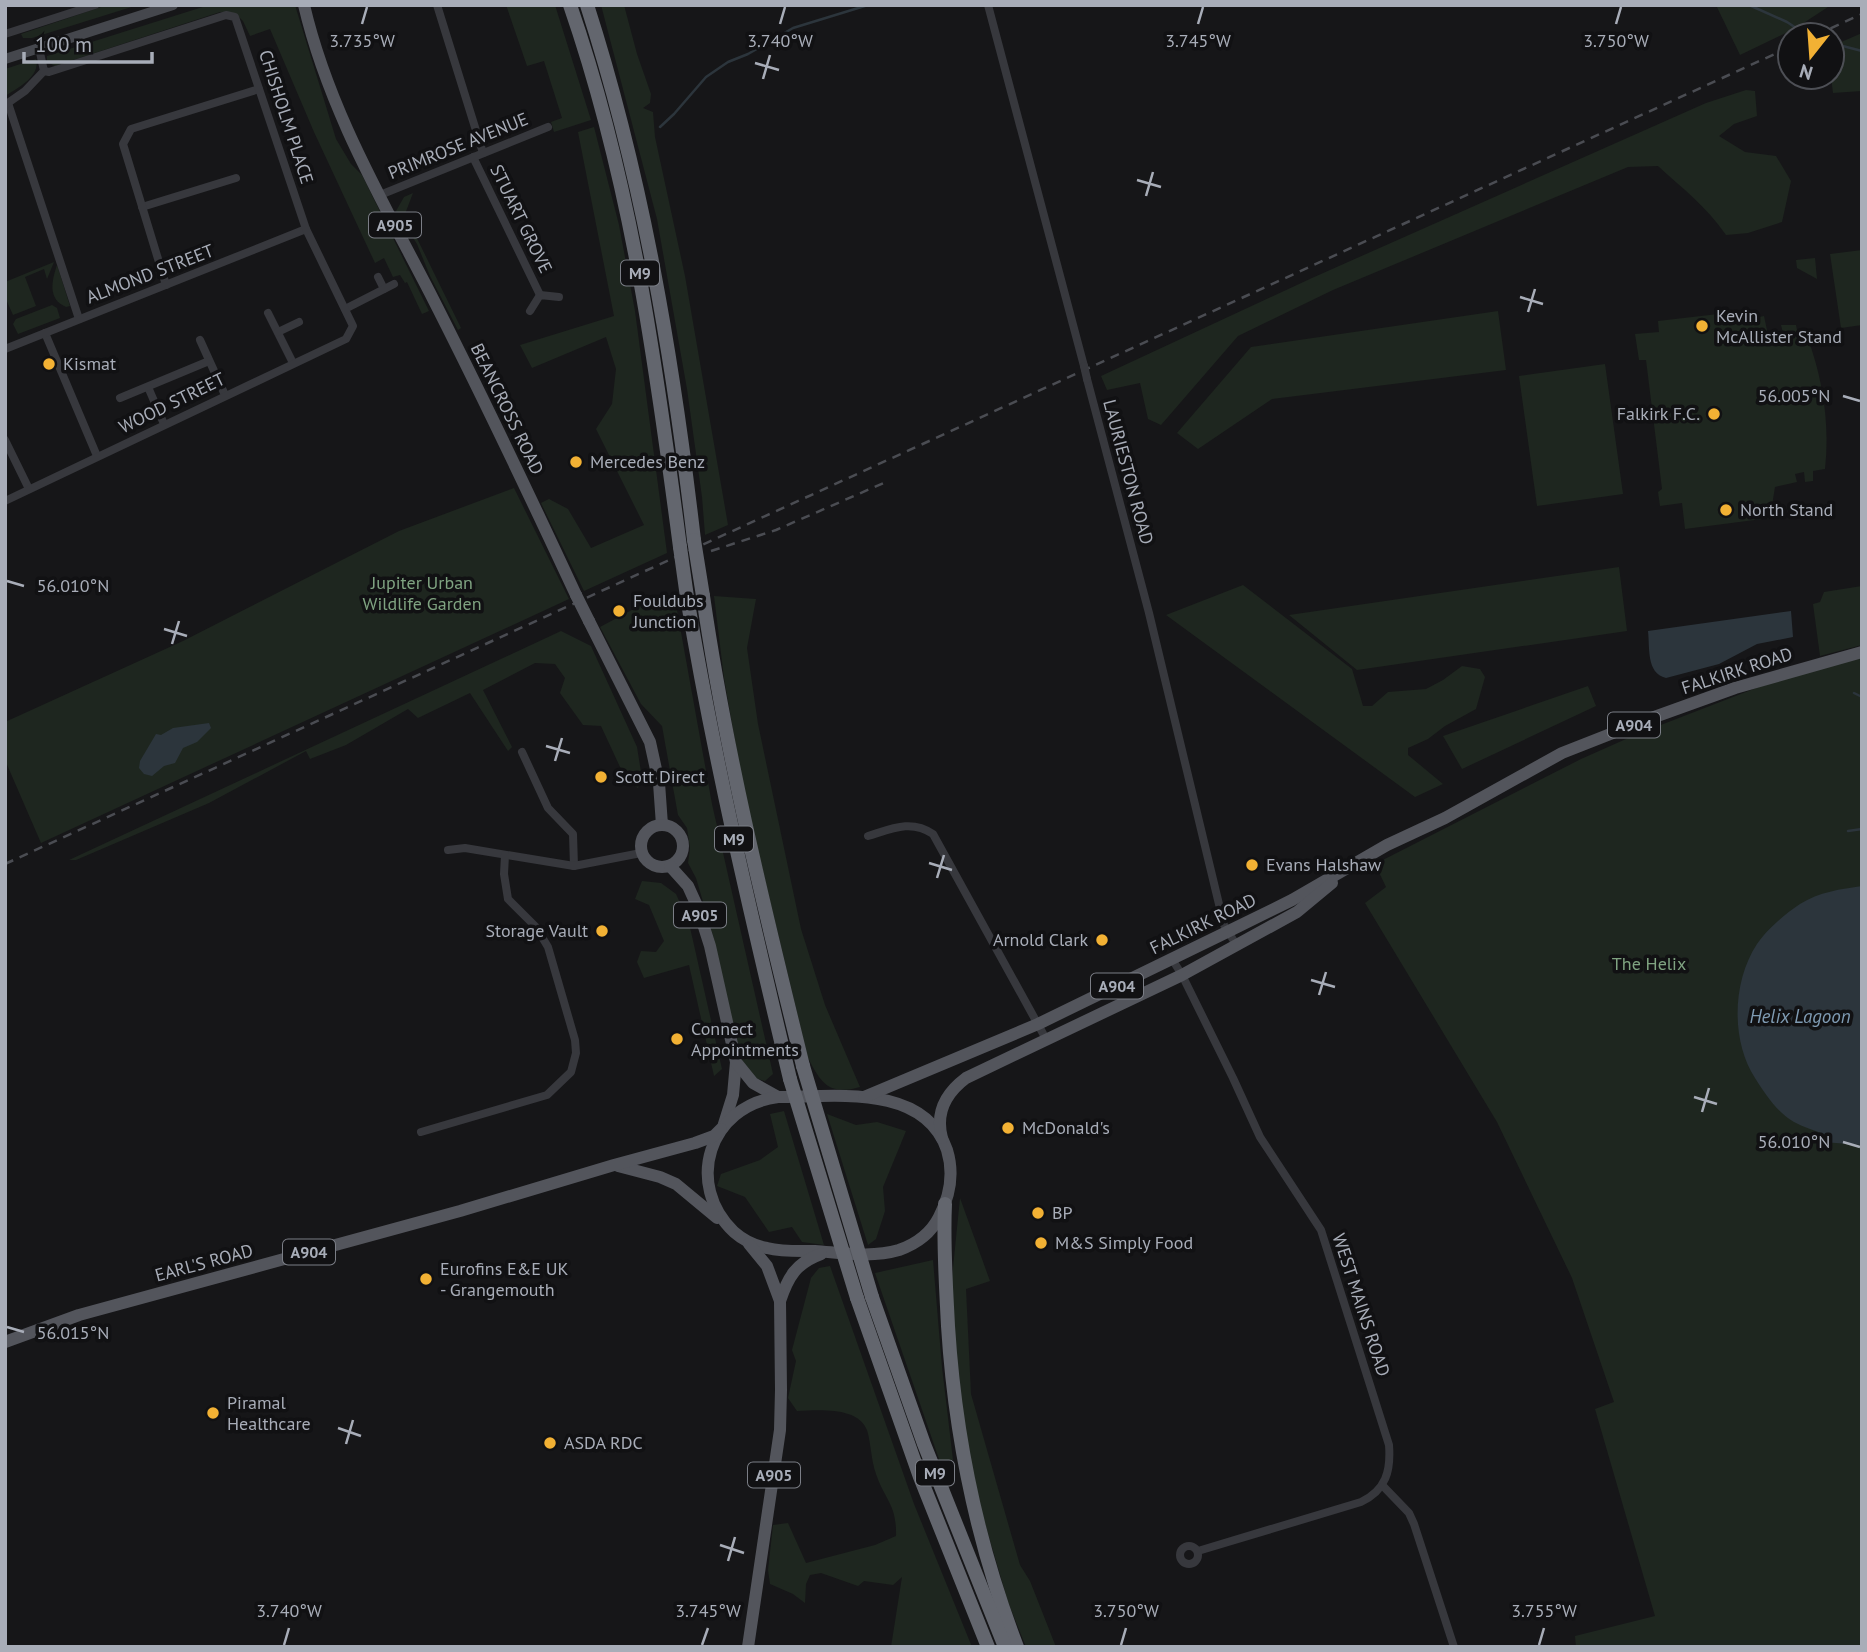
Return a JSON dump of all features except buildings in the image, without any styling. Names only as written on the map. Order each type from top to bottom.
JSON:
[{"type":"highway","name":"M9","points":[[570,5],[614,158],[640,274],[654,354],[687,597],[725,802],[790,1079],[857,1298],[920,1477],[988,1647]]},
{"type":"highway","name":"M9","points":[[587,5],[618,113],[651,251],[675,396],[694,540],[731,756],[803,1066],[872,1297],[924,1444],[1004,1647]]},
{"type":"highway","points":[[945,1203],[946,1282],[953,1388],[960,1443],[984,1548],[1017,1647]]},
{"type":"main road","points":[[5,59],[173,5]]},
{"type":"main road","name":"BEANCROSS ROAD","points":[[304,7],[335,104],[509,451],[576,595],[650,742],[659,783],[663,825]]},
{"type":"main road","name":"FALKIRK ROAD","points":[[864,1097],[1038,1024],[1292,900],[1387,845],[1445,818],[1562,753],[1735,688],[1862,652]]},
{"type":"main road","points":[[663,825],[675,830],[683,843],[681,854],[670,866],[652,865],[641,853],[640,846],[645,833],[651,828],[663,825]]},
{"type":"main road","name":"FALKIRK ROAD","points":[[942,1139],[940,1129],[945,1100],[956,1085],[966,1078],[1237,946],[1297,912],[1363,859]]},
{"type":"main road","name":"A905","points":[[670,866],[688,886],[698,908],[710,946],[736,1062],[733,1093],[722,1128]]},
{"type":"main road","points":[[736,1062],[753,1083],[778,1097]]},
{"type":"main road","points":[[614,1165],[676,1184],[739,1235],[767,1248],[873,1255],[901,1249],[929,1231],[945,1203],[950,1181],[951,1168],[942,1139],[928,1122],[909,1108],[894,1102],[864,1097],[778,1097],[753,1104],[722,1128],[709,1156],[708,1185],[715,1208],[739,1235]]},
{"type":"main road","name":"EARL'S ROAD","points":[[5,1342],[79,1315],[460,1211],[704,1140],[722,1128]]},
{"type":"main road","name":"A905","points":[[739,1235],[767,1266],[780,1301],[780,1430],[748,1647]]},
{"type":"main road","name":"A905","points":[[780,1301],[790,1275],[797,1266],[809,1258],[827,1252]]},
{"type":"street","points":[[5,34],[94,5]]},
{"type":"street","points":[[437,5],[483,153]]},
{"type":"street","name":"LAURIESTON ROAD","points":[[988,5],[1149,618],[1224,925],[1237,946]]},
{"type":"street","name":"CHISHOLM PLACE","points":[[44,71],[49,72],[231,15],[239,23],[306,229],[353,326],[351,333]]},
{"type":"street","points":[[39,48],[44,71],[25,91],[6,104],[79,319]]},
{"type":"street","points":[[166,285],[123,144],[131,129],[259,89]]},
{"type":"street","name":"PRIMROSE AVENUE","points":[[380,195],[548,127]]},
{"type":"street","name":"STUART GROVE","points":[[473,157],[540,295]]},
{"type":"street","points":[[142,207],[236,178]]},
{"type":"street","name":"ALMOND STREET","points":[[5,349],[306,229]]},
{"type":"street","points":[[378,277],[384,289]]},
{"type":"street","points":[[345,309],[394,284]]},
{"type":"street","name":"STUART GROVE","points":[[540,295],[559,297]]},
{"type":"street","name":"STUART GROVE","points":[[530,311],[540,295]]},
{"type":"street","points":[[268,313],[293,363]]},
{"type":"street","points":[[278,332],[299,322]]},
{"type":"street","points":[[45,333],[97,456]]},
{"type":"street","name":"WOOD STREET","points":[[5,501],[346,339],[351,333]]},
{"type":"street","points":[[200,340],[225,395]]},
{"type":"street","points":[[120,398],[209,361]]},
{"type":"street","points":[[148,387],[164,425]]},
{"type":"street","points":[[6,441],[29,489]]},
{"type":"street","points":[[522,752],[548,808],[573,834],[573,866]]},
{"type":"street","points":[[868,836],[904,825],[915,825],[933,834],[1046,1039]]},
{"type":"street","points":[[448,850],[465,848],[573,866],[641,853]]},
{"type":"street","points":[[421,1132],[547,1095],[571,1072],[576,1053],[575,1040],[548,947],[537,927],[508,899],[504,874],[505,855]]},
{"type":"street","name":"WEST MAINS ROAD","points":[[1172,959],[1260,1137],[1321,1230],[1389,1445],[1390,1460],[1383,1486]]},
{"type":"street","points":[[1198,1551],[1361,1502],[1374,1496],[1383,1486],[1409,1513],[1414,1524],[1454,1647]]},
{"type":"green space","points":[[107,5],[138,5],[32,38],[23,38],[21,34]]},
{"type":"green space","points":[[209,5],[295,5],[336,139],[351,164],[362,175],[429,311],[422,314],[407,282],[405,283],[400,275],[393,277],[384,258],[375,263],[270,29],[250,36],[243,21],[236,14],[220,12],[55,66],[47,62],[47,56]]},
{"type":"green space","points":[[506,5],[555,5],[591,120],[554,132],[551,122],[562,118],[544,61],[527,66]]},
{"type":"green space","points":[[601,5],[624,5],[651,94],[650,103],[643,108],[653,112],[655,137],[685,276],[728,525],[705,535],[687,389],[657,219]]},
{"type":"green space","points":[[1716,5],[1831,5],[1807,21],[1776,21],[1776,38],[1740,55]]},
{"type":"green space","points":[[1862,33],[1862,91],[1833,93],[1846,91],[1846,40]]},
{"type":"green space","points":[[36,59],[37,65],[32,76],[5,96],[5,69]]},
{"type":"green space","points":[[1746,90],[1755,91],[1757,116],[1734,124],[1719,136],[1745,152],[1776,156],[1791,181],[1782,222],[1748,233],[1726,235],[1702,207],[1658,166],[1628,167],[1333,290],[1238,336],[1161,425],[1148,419],[1140,383],[1107,390],[1101,376],[1312,278],[1706,103]]},
{"type":"green space","points":[[594,127],[619,225],[635,311],[667,553],[584,591],[541,503],[549,499],[568,509],[591,548],[644,525],[596,429],[612,404],[616,369],[606,337],[532,368],[520,345],[614,316],[578,132]]},
{"type":"green space","points":[[413,193],[405,214],[461,328],[458,330],[417,244],[396,211],[404,197]]},
{"type":"green space","points":[[1862,250],[1862,325],[1841,328],[1830,254]]},
{"type":"green space","points":[[1815,258],[1817,279],[1797,268],[1796,260]]},
{"type":"green space","points":[[54,262],[47,279],[44,269],[25,277],[36,306],[13,315],[5,297],[5,282]]},
{"type":"green space","points":[[57,265],[70,306],[60,304],[53,294]]},
{"type":"green space","points":[[52,305],[57,308],[60,318],[18,334],[13,324],[16,319]]},
{"type":"green space","points":[[1498,311],[1506,370],[1272,399],[1198,449],[1177,433],[1251,347]]},
{"type":"green space","points":[[1744,311],[1745,320],[1764,316],[1768,335],[1783,333],[1781,325],[1796,325],[1798,336],[1807,336],[1824,402],[1827,435],[1825,469],[1813,471],[1813,481],[1805,482],[1804,472],[1795,474],[1797,482],[1775,487],[1770,518],[1685,529],[1682,503],[1660,506],[1658,492],[1662,489],[1646,360],[1639,360],[1635,334],[1659,332],[1658,321]]},
{"type":"green space","points":[[1605,364],[1623,494],[1537,506],[1519,376]]},
{"type":"green space","name":"Jupiter Urban Wildlife Garden","points":[[514,488],[569,599],[41,843],[5,760],[5,722],[183,641],[399,531]]},
{"type":"green space","points":[[1619,567],[1627,631],[1357,670],[1289,615]]},
{"type":"green space","points":[[1243,585],[1352,669],[1363,706],[1372,706],[1388,692],[1426,689],[1462,666],[1480,669],[1485,677],[1476,709],[1428,739],[1408,748],[1408,755],[1443,784],[1415,797],[1166,615]]},
{"type":"green space","points":[[1862,586],[1862,645],[1820,656],[1813,604],[1820,602],[1824,592]]},
{"type":"green space","points":[[658,596],[675,599],[712,804],[773,1074],[765,1081],[751,1077],[741,1063],[714,939],[696,878],[688,863],[690,848],[687,828],[678,815],[662,726],[641,704],[600,627]]},
{"type":"green space","points":[[714,596],[756,599],[747,648],[758,724],[801,929],[825,1005],[860,1087],[841,1090],[827,1085],[808,1058],[744,793],[724,678]]},
{"type":"green space","points":[[561,631],[591,646],[637,747],[642,778],[638,788],[627,782],[601,726],[583,725],[560,693],[565,678],[555,664],[535,663],[483,690],[512,747],[508,751],[470,693],[418,718],[408,709],[346,745],[310,759],[306,751],[209,803],[76,860],[69,860]]},
{"type":"green space","name":"The Helix","points":[[1862,655],[1862,1647],[1576,1647],[1575,1636],[1655,1616],[1595,1409],[1614,1402],[1572,1278],[1497,1122],[1365,903],[1386,887],[1375,864],[1581,759],[1635,735],[1821,663]]},
{"type":"green space","points":[[1588,686],[1596,706],[1462,769],[1443,736]]},
{"type":"green space","points":[[642,881],[661,883],[676,894],[689,923],[722,1069],[714,1076],[689,965],[644,978],[637,962],[641,951],[656,952],[664,941],[649,905],[635,899]]},
{"type":"green space","points":[[784,1111],[824,1245],[802,1242],[792,1227],[769,1232],[745,1197],[717,1186],[721,1174],[760,1160],[778,1147],[770,1114]]},
{"type":"green space","points":[[827,1114],[856,1125],[877,1122],[906,1131],[883,1187],[885,1211],[876,1239],[868,1245]]},
{"type":"green space","points":[[960,1198],[990,1281],[966,1289],[971,1394],[1020,1565],[1030,1581],[1056,1647],[1026,1647],[1008,1602],[975,1489],[960,1408],[951,1288]]},
{"type":"green space","points":[[933,1260],[953,1460],[940,1462],[875,1273]]},
{"type":"green space","points":[[830,1266],[914,1504],[972,1647],[891,1647],[902,1577],[893,1585],[864,1581],[858,1586],[821,1573],[810,1575],[806,1584],[805,1603],[793,1594],[770,1584],[768,1570],[773,1525],[788,1523],[806,1563],[875,1545],[896,1536],[895,1517],[879,1483],[867,1430],[862,1422],[836,1411],[797,1411],[788,1398],[796,1361],[792,1350],[811,1278],[819,1268]]},
{"type":"water","points":[[1791,611],[1793,637],[1757,644],[1719,664],[1666,678],[1655,671],[1652,665],[1648,631]]},
{"type":"water","points":[[209,723],[211,728],[197,742],[183,748],[175,763],[164,766],[152,776],[144,774],[139,768],[140,761],[156,734],[161,735],[173,728]]},
{"type":"water","name":"Helix Lagoon","points":[[1862,886],[1862,1145],[1823,1142],[1824,1134],[1794,1122],[1777,1108],[1747,1063],[1738,1029],[1738,1011],[1739,993],[1749,959],[1771,927],[1807,900]]},
{"type":"waterway","points":[[660,127],[706,77],[728,62],[748,54],[793,28],[868,5]]},
{"type":"waterway","points":[[1749,5],[1785,21]]},
{"type":"waterway","points":[[1846,47],[1862,51]]},
{"type":"waterway","points":[[1854,693],[1862,697]]},
{"type":"waterway","points":[[1848,831],[1862,829]]},
{"type":"railway","points":[[1846,21],[1862,14]]},
{"type":"railway","points":[[5,864],[1776,53]]},
{"type":"railway","points":[[711,551],[776,530],[886,482]]},
{"type":"place","name":"Kevin McAllister Stand","points":[[1702,326]]},
{"type":"place","name":"Kismat","points":[[49,364]]},
{"type":"place","name":"Falkirk F.C.","points":[[1714,414]]},
{"type":"place","name":"Mercedes Benz","points":[[576,462]]},
{"type":"place","name":"North Stand","points":[[1726,510]]},
{"type":"place","name":"Fouldubs Junction","points":[[619,611]]},
{"type":"place","name":"Scott Direct","points":[[601,777]]},
{"type":"place","name":"Evans Halshaw","points":[[1252,865]]},
{"type":"place","name":"Storage Vault","points":[[602,931]]},
{"type":"place","name":"Arnold Clark","points":[[1102,940]]},
{"type":"place","name":"Connect Appointments","points":[[677,1039]]},
{"type":"place","name":"McDonald's","points":[[1008,1128]]},
{"type":"place","name":"BP","points":[[1038,1213]]},
{"type":"place","name":"M&S Simply Food","points":[[1041,1243]]},
{"type":"place","name":"Eurofins E&E UK - Grangemouth","points":[[426,1279]]},
{"type":"place","name":"Piramal Healthcare","points":[[213,1413]]},
{"type":"place","name":"ASDA RDC","points":[[550,1443]]}]
